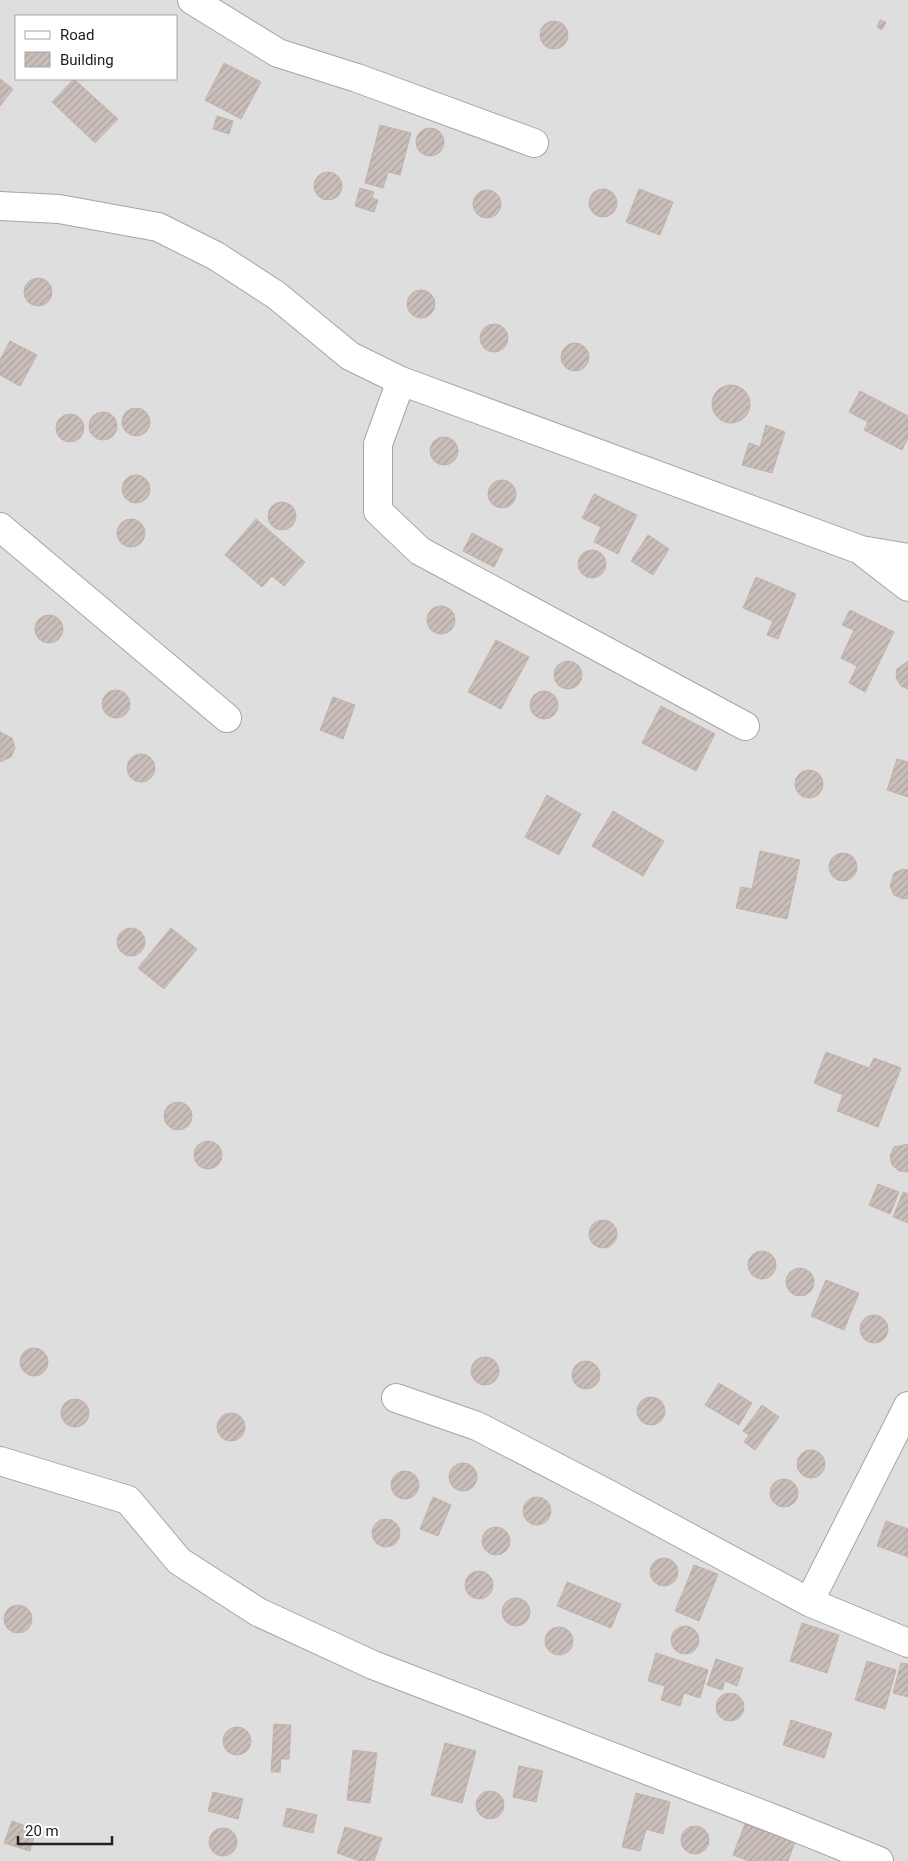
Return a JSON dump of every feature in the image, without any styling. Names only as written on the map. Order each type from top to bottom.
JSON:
[{"type":"street","points":[[192,0],[278,54],[366,81],[534,143]]},
{"type":"street","points":[[0,206],[59,209],[158,227],[216,256],[276,295],[350,356],[401,381],[861,550],[908,558]]},
{"type":"street","points":[[401,381],[378,444],[378,511],[420,551],[745,726]]},
{"type":"street","points":[[0,526],[227,718]]},
{"type":"street","points":[[861,550],[908,587]]},
{"type":"street","points":[[396,1398],[477,1426],[808,1602],[908,1643]]},
{"type":"street","points":[[808,1602],[908,1406]]},
{"type":"street","points":[[0,1462],[128,1500],[179,1561],[258,1612],[373,1665],[879,1861]]},
{"type":"shaded area","points":[[0,0],[908,0],[908,1861],[0,1861]]},
{"type":"building","points":[[880,20],[886,22],[882,30],[877,27]]},
{"type":"building","points":[[554,21],[564,25],[568,35],[564,45],[554,49],[544,45],[540,35],[544,25]]},
{"type":"building","points":[[224,63],[261,82],[241,119],[205,100]]},
{"type":"building","points":[[0,79],[13,89],[0,106]]},
{"type":"building","points":[[75,80],[118,119],[95,143],[52,102]]},
{"type":"building","points":[[217,116],[233,121],[229,134],[213,129]]},
{"type":"building","points":[[380,125],[411,133],[400,175],[388,172],[383,188],[365,183]]},
{"type":"building","points":[[430,128],[440,132],[444,142],[440,152],[430,156],[420,152],[416,142],[420,132]]},
{"type":"building","points":[[328,172],[338,176],[342,186],[338,196],[328,200],[318,196],[314,186],[318,176]]},
{"type":"building","points":[[360,188],[374,192],[372,198],[378,200],[374,212],[355,206]]},
{"type":"building","points":[[603,189],[613,193],[617,203],[613,213],[603,217],[593,213],[589,203],[593,193]]},
{"type":"building","points":[[639,189],[673,202],[660,235],[626,222]]},
{"type":"building","points":[[487,190],[497,194],[501,204],[497,214],[487,218],[477,214],[473,204],[477,194]]},
{"type":"building","points":[[38,278],[48,282],[52,292],[48,302],[38,306],[28,302],[24,292],[28,282]]},
{"type":"building","points":[[421,290],[431,294],[435,304],[431,314],[421,318],[411,314],[407,304],[411,294]]},
{"type":"building","points":[[494,324],[504,328],[508,338],[504,348],[494,352],[484,348],[480,338],[484,328]]},
{"type":"building","points":[[10,341],[37,355],[20,386],[0,375],[0,360]]},
{"type":"building","points":[[575,343],[585,347],[589,357],[585,367],[575,371],[565,367],[561,357],[565,347]]},
{"type":"building","points":[[731,385],[745,390],[750,404],[745,418],[731,423],[717,418],[712,404],[717,390]]},
{"type":"building","points":[[860,391],[908,416],[908,438],[902,450],[864,430],[868,422],[849,412]]},
{"type":"building","points":[[136,408],[146,412],[150,422],[146,432],[136,436],[126,432],[122,422],[126,412]]},
{"type":"building","points":[[103,412],[113,416],[117,426],[113,436],[103,440],[93,436],[89,426],[93,416]]},
{"type":"building","points":[[70,414],[80,418],[84,428],[80,438],[70,442],[60,438],[56,428],[60,418]]},
{"type":"building","points":[[766,425],[785,432],[772,473],[742,465],[749,443],[760,447]]},
{"type":"building","points":[[444,437],[454,441],[458,451],[454,461],[444,465],[434,461],[430,451],[434,441]]},
{"type":"building","points":[[136,475],[146,479],[150,489],[146,499],[136,503],[126,499],[122,489],[126,479]]},
{"type":"building","points":[[502,480],[512,484],[516,494],[512,504],[502,508],[492,504],[488,494],[492,484]]},
{"type":"building","points":[[594,494],[637,515],[618,554],[594,542],[601,527],[582,518]]},
{"type":"building","points":[[282,502],[292,506],[296,516],[292,526],[282,530],[272,526],[268,516],[272,506]]},
{"type":"building","points":[[131,519],[141,523],[145,533],[141,543],[131,547],[121,543],[117,533],[121,523]]},
{"type":"building","points":[[256,519],[305,562],[284,586],[272,576],[262,587],[225,555]]},
{"type":"building","points":[[472,533],[503,549],[494,567],[463,551]]},
{"type":"building","points":[[648,535],[669,549],[653,575],[631,561]]},
{"type":"building","points":[[592,550],[602,554],[606,564],[602,574],[592,578],[582,574],[578,564],[582,554]]},
{"type":"building","points":[[756,577],[796,594],[778,639],[767,635],[773,621],[743,608]]},
{"type":"building","points":[[441,606],[451,610],[455,620],[451,630],[441,634],[431,630],[427,620],[431,610]]},
{"type":"building","points":[[850,610],[894,632],[865,692],[849,683],[857,666],[841,658],[854,630],[842,625]]},
{"type":"building","points":[[49,615],[59,619],[63,629],[59,639],[49,643],[39,639],[35,629],[39,619]]},
{"type":"building","points":[[496,640],[529,657],[501,709],[468,692]]},
{"type":"building","points":[[568,661],[578,665],[582,675],[578,685],[568,689],[558,685],[554,675],[558,665]]},
{"type":"building","points":[[908,661],[908,689],[901,686],[896,678],[897,669]]},
{"type":"building","points":[[116,690],[126,694],[130,704],[126,714],[116,718],[106,714],[102,704],[106,694]]},
{"type":"building","points":[[544,691],[554,695],[558,705],[554,715],[544,719],[534,715],[530,705],[534,695]]},
{"type":"building","points":[[333,697],[355,705],[343,739],[320,730]]},
{"type":"building","points":[[661,706],[715,734],[696,771],[642,743]]},
{"type":"building","points":[[0,732],[12,738],[15,748],[11,757],[0,762]]},
{"type":"building","points":[[141,754],[151,758],[155,768],[151,778],[141,782],[131,778],[127,768],[131,758]]},
{"type":"building","points":[[897,759],[908,762],[908,797],[887,790]]},
{"type":"building","points":[[809,770],[819,774],[823,784],[819,794],[809,798],[799,794],[795,784],[799,774]]},
{"type":"building","points":[[547,795],[581,814],[559,855],[525,837]]},
{"type":"building","points":[[613,811],[664,841],[643,876],[592,846]]},
{"type":"building","points":[[760,851],[800,860],[787,919],[736,908],[741,887],[752,889]]},
{"type":"building","points":[[843,853],[853,857],[857,867],[853,877],[843,881],[833,877],[829,867],[833,857]]},
{"type":"building","points":[[903,869],[908,870],[908,898],[903,899],[894,895],[890,886],[894,873]]},
{"type":"building","points":[[131,928],[141,932],[145,942],[141,952],[131,956],[121,952],[117,942],[121,932]]},
{"type":"building","points":[[171,928],[197,949],[164,989],[138,968]]},
{"type":"building","points":[[826,1052],[869,1068],[874,1058],[901,1068],[878,1127],[837,1111],[843,1095],[814,1083]]},
{"type":"building","points":[[178,1102],[188,1106],[192,1116],[188,1126],[178,1130],[168,1126],[164,1116],[168,1106]]},
{"type":"building","points":[[208,1141],[218,1145],[222,1155],[218,1165],[208,1169],[198,1165],[194,1155],[198,1145]]},
{"type":"building","points":[[908,1144],[908,1172],[899,1171],[892,1165],[890,1156],[894,1147]]},
{"type":"building","points":[[878,1184],[899,1192],[890,1214],[869,1205]]},
{"type":"building","points":[[903,1192],[908,1194],[908,1223],[893,1217]]},
{"type":"building","points":[[603,1220],[613,1224],[617,1234],[613,1244],[603,1248],[593,1244],[589,1234],[593,1224]]},
{"type":"building","points":[[762,1251],[772,1255],[776,1265],[772,1275],[762,1279],[752,1275],[748,1265],[752,1255]]},
{"type":"building","points":[[800,1268],[810,1272],[814,1282],[810,1292],[800,1296],[790,1292],[786,1282],[790,1272]]},
{"type":"building","points":[[826,1280],[859,1293],[844,1330],[811,1316]]},
{"type":"building","points":[[874,1315],[884,1319],[888,1329],[884,1339],[874,1343],[864,1339],[860,1329],[864,1319]]},
{"type":"building","points":[[34,1348],[44,1352],[48,1362],[44,1372],[34,1376],[24,1372],[20,1362],[24,1352]]},
{"type":"building","points":[[485,1357],[495,1361],[499,1371],[495,1381],[485,1385],[475,1381],[471,1371],[475,1361]]},
{"type":"building","points":[[586,1361],[596,1365],[600,1375],[596,1385],[586,1389],[576,1385],[572,1375],[576,1365]]},
{"type":"building","points":[[719,1383],[752,1403],[739,1425],[705,1405]]},
{"type":"building","points":[[651,1397],[661,1401],[665,1411],[661,1421],[651,1425],[641,1421],[637,1411],[641,1401]]},
{"type":"building","points":[[75,1399],[85,1403],[89,1413],[85,1423],[75,1427],[65,1423],[61,1413],[65,1403]]},
{"type":"building","points":[[762,1405],[779,1417],[755,1450],[744,1442],[749,1435],[743,1431]]},
{"type":"building","points":[[231,1413],[241,1417],[245,1427],[241,1437],[231,1441],[221,1437],[217,1427],[221,1417]]},
{"type":"building","points":[[811,1450],[821,1454],[825,1464],[821,1474],[811,1478],[801,1474],[797,1464],[801,1454]]},
{"type":"building","points":[[463,1463],[473,1467],[477,1477],[473,1487],[463,1491],[453,1487],[449,1477],[453,1467]]},
{"type":"building","points":[[405,1471],[415,1475],[419,1485],[415,1495],[405,1499],[395,1495],[391,1485],[395,1475]]},
{"type":"building","points":[[784,1479],[794,1483],[798,1493],[794,1503],[784,1507],[774,1503],[770,1493],[774,1483]]},
{"type":"building","points":[[433,1497],[451,1505],[438,1536],[420,1529]]},
{"type":"building","points":[[537,1497],[547,1501],[551,1511],[547,1521],[537,1525],[527,1521],[523,1511],[527,1501]]},
{"type":"building","points":[[386,1519],[396,1523],[400,1533],[396,1543],[386,1547],[376,1543],[372,1533],[376,1523]]},
{"type":"building","points":[[886,1521],[908,1529],[908,1557],[877,1546]]},
{"type":"building","points":[[496,1527],[506,1531],[510,1541],[506,1551],[496,1555],[486,1551],[482,1541],[486,1531]]},
{"type":"building","points":[[664,1558],[674,1562],[678,1572],[674,1582],[664,1586],[654,1582],[650,1572],[654,1562]]},
{"type":"building","points":[[694,1565],[718,1574],[699,1621],[675,1611]]},
{"type":"building","points":[[479,1571],[489,1575],[493,1585],[489,1595],[479,1599],[469,1595],[465,1585],[469,1575]]},
{"type":"building","points":[[567,1582],[621,1604],[611,1628],[557,1606]]},
{"type":"building","points":[[516,1598],[526,1602],[530,1612],[526,1622],[516,1626],[506,1622],[502,1612],[506,1602]]},
{"type":"building","points":[[18,1605],[28,1609],[32,1619],[28,1629],[18,1633],[8,1629],[4,1619],[8,1609]]},
{"type":"building","points":[[802,1623],[839,1635],[827,1673],[790,1661]]},
{"type":"building","points":[[685,1626],[695,1630],[699,1640],[695,1650],[685,1654],[675,1650],[671,1640],[675,1630]]},
{"type":"building","points":[[559,1627],[569,1631],[573,1641],[569,1651],[559,1655],[549,1651],[545,1641],[549,1631]]},
{"type":"building","points":[[656,1653],[708,1670],[700,1698],[684,1693],[680,1706],[661,1700],[665,1686],[648,1681]]},
{"type":"building","points":[[716,1659],[743,1668],[737,1686],[725,1681],[722,1690],[707,1685]]},
{"type":"building","points":[[867,1661],[896,1670],[885,1709],[855,1700]]},
{"type":"building","points":[[901,1663],[908,1664],[908,1697],[893,1693]]},
{"type":"building","points":[[730,1693],[740,1697],[744,1707],[740,1717],[730,1721],[720,1717],[716,1707],[720,1697]]},
{"type":"building","points":[[791,1720],[832,1733],[824,1758],[783,1745]]},
{"type":"building","points":[[274,1724],[291,1725],[289,1759],[281,1759],[280,1772],[271,1772]]},
{"type":"building","points":[[237,1727],[247,1731],[251,1741],[247,1751],[237,1755],[227,1751],[223,1741],[227,1731]]},
{"type":"building","points":[[445,1743],[476,1751],[462,1803],[431,1795]]},
{"type":"building","points":[[353,1750],[377,1753],[370,1803],[347,1800]]},
{"type":"building","points":[[519,1766],[543,1771],[536,1802],[513,1797]]},
{"type":"building","points":[[490,1791],[500,1795],[504,1805],[500,1815],[490,1819],[480,1815],[476,1805],[480,1795]]},
{"type":"building","points":[[213,1792],[243,1799],[238,1819],[208,1811]]},
{"type":"building","points":[[636,1793],[670,1802],[663,1834],[646,1829],[640,1851],[622,1847]]},
{"type":"building","points":[[287,1808],[317,1815],[313,1833],[283,1826]]},
{"type":"building","points":[[12,1821],[36,1830],[30,1851],[4,1843]]},
{"type":"building","points":[[745,1824],[795,1842],[788,1861],[749,1861],[733,1855]]},
{"type":"building","points":[[695,1826],[705,1830],[709,1840],[705,1850],[695,1854],[685,1850],[681,1840],[685,1830]]},
{"type":"building","points":[[345,1827],[382,1838],[374,1861],[360,1861],[337,1853]]},
{"type":"building","points":[[223,1828],[233,1832],[237,1842],[233,1852],[223,1856],[213,1852],[209,1842],[213,1832]]}]
